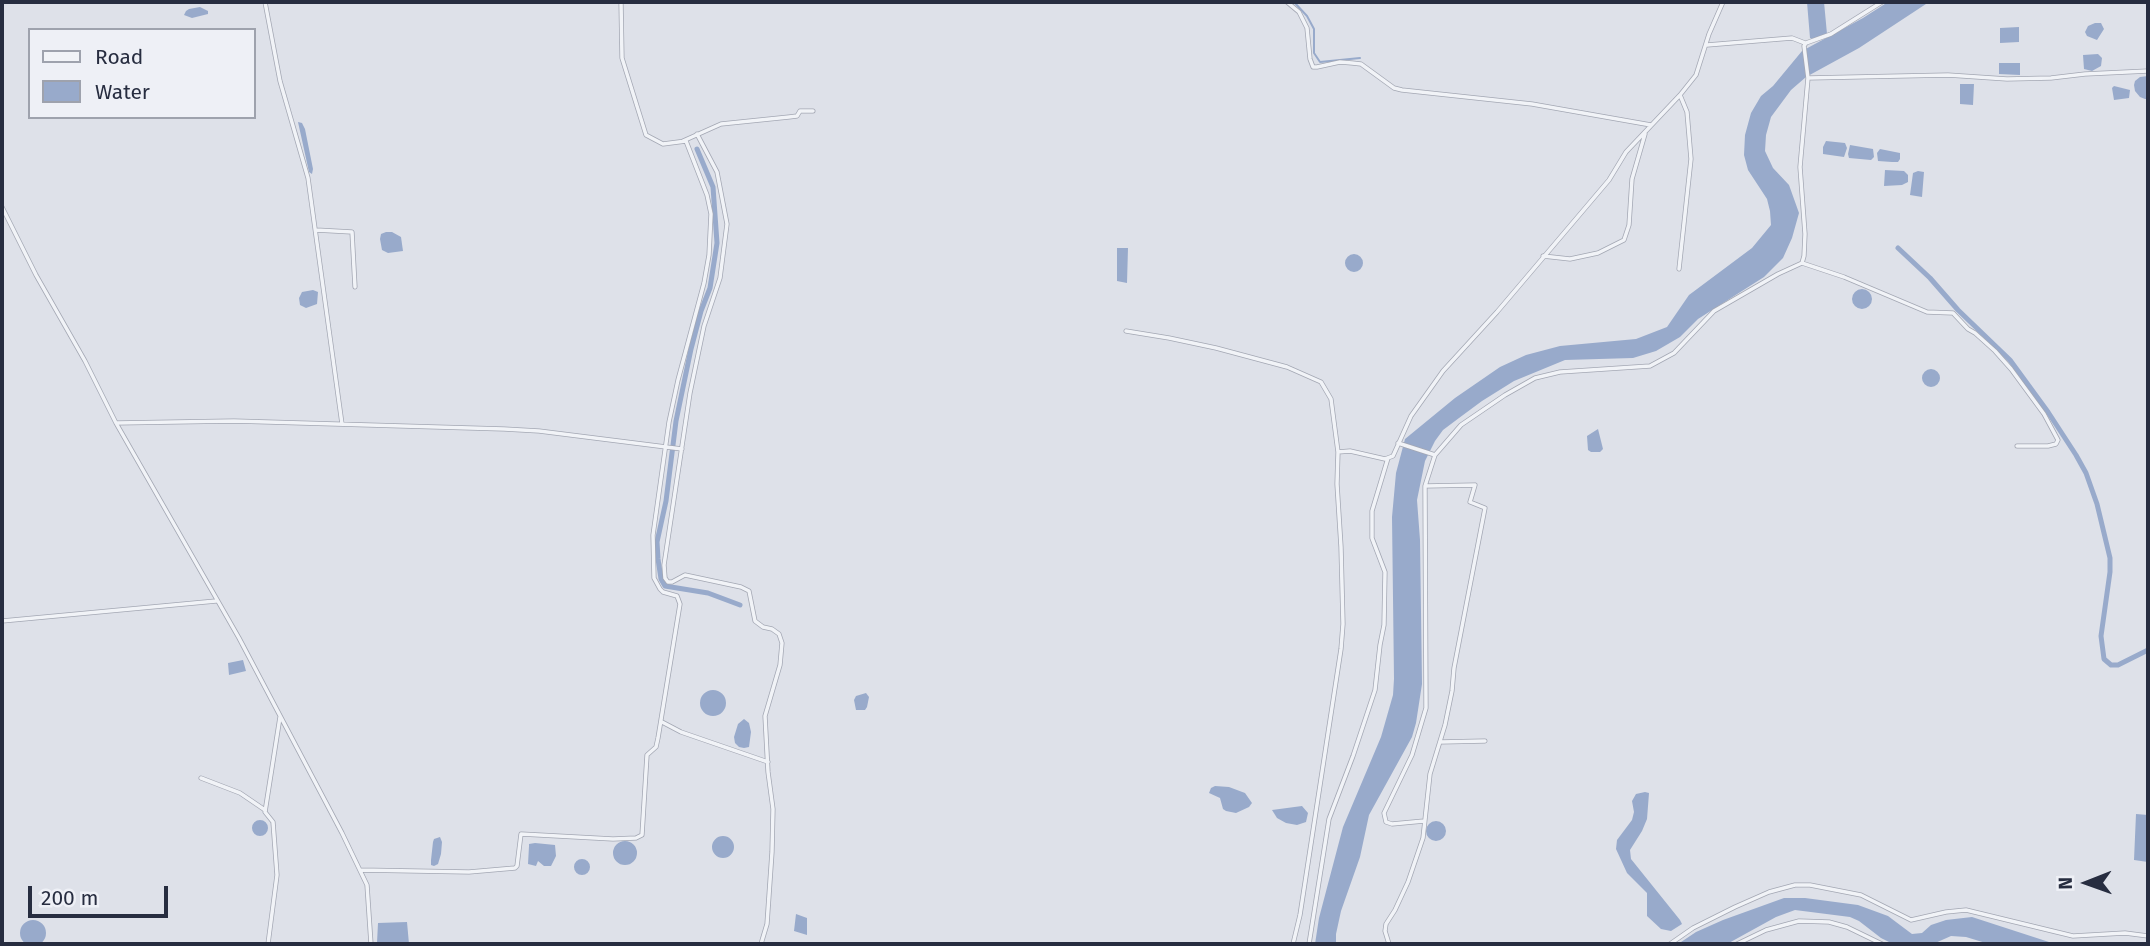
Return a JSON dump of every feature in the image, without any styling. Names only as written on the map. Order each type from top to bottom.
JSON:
[{"type":"street","points":[[265,2],[280,81],[308,178],[342,424]]},
{"type":"street","points":[[621,2],[622,58],[646,135],[663,144],[683,141],[721,124],[797,116],[800,111],[813,111]]},
{"type":"street","points":[[1287,2],[1299,12],[1307,28],[1313,67],[1340,62],[1361,64],[1394,88],[1402,90],[1532,104],[1651,125]]},
{"type":"street","points":[[1338,452],[1350,451],[1385,459],[1393,456],[1410,416],[1443,371],[1609,180],[1626,152],[1696,75],[1723,2]]},
{"type":"street","points":[[1805,45],[1831,34],[1882,2]]},
{"type":"street","points":[[1707,44],[1792,38],[1805,45]]},
{"type":"street","points":[[1802,263],[1805,234],[1800,167],[1808,78],[1805,45]]},
{"type":"street","points":[[1808,78],[1948,75],[2007,79],[2148,71]]},
{"type":"street","points":[[1679,269],[1691,159],[1687,112],[1680,95]]},
{"type":"street","points":[[1543,256],[1570,259],[1598,253],[1624,240],[1629,225],[1632,179],[1646,130]]},
{"type":"street","points":[[697,134],[717,172],[727,224],[722,268],[690,393],[666,544],[665,578],[672,582],[685,575],[749,591],[755,621],[779,634],[782,643],[780,666],[765,716],[773,808],[767,923],[761,944]]},
{"type":"street","points":[[359,870],[470,872],[515,868],[521,834],[613,839],[636,838],[642,835],[647,755],[656,747],[680,604],[677,596],[663,593],[654,578],[653,535],[665,447],[678,380],[704,283],[711,231],[707,195],[688,145],[683,141]]},
{"type":"street","points":[[2,208],[36,275],[85,360],[116,423],[280,715],[367,885],[371,944]]},
{"type":"street","points":[[316,230],[352,232],[355,288]]},
{"type":"street","points":[[1424,821],[1392,824],[1386,821],[1384,813],[1412,755],[1426,708],[1425,486],[1435,455],[1461,425],[1535,378],[1560,372],[1650,366],[1674,353],[1714,311],[1784,270],[1802,263],[1844,277],[1927,312],[1953,313],[2011,369],[2044,414],[2058,440],[2056,444],[2048,446],[2017,446]]},
{"type":"street","points":[[1126,331],[1216,348],[1287,367],[1321,382],[1331,399],[1338,452],[1343,624],[1335,698],[1293,944]]},
{"type":"street","points":[[116,423],[234,421],[539,431],[682,449]]},
{"type":"street","points":[[1398,443],[1435,455]]},
{"type":"street","points":[[1309,944],[1329,819],[1375,690],[1384,625],[1385,572],[1374,548],[1372,511],[1388,458]]},
{"type":"street","points":[[1389,944],[1386,924],[1395,910],[1423,838],[1430,774],[1452,691],[1457,649],[1485,508],[1470,502],[1475,485],[1425,486]]},
{"type":"street","points":[[2,621],[216,600]]},
{"type":"street","points":[[265,810],[280,715]]},
{"type":"street","points":[[661,721],[681,732],[768,762]]},
{"type":"street","points":[[1440,742],[1485,741]]},
{"type":"street","points":[[201,778],[240,793],[265,810],[273,822],[276,874],[268,944]]},
{"type":"street","points":[[1670,944],[1693,928],[1735,907],[1769,892],[1795,885],[1861,895],[1911,920],[1966,910],[2073,936],[2125,933],[2148,936]]},
{"type":"street","points":[[1737,944],[1766,930],[1799,920],[1829,922],[1847,927],[1882,944]]},
{"type":"water","points":[[1807,2],[1824,2],[1827,34],[1810,38]]},
{"type":"water","points":[[1888,2],[1929,2],[1859,48],[1806,77],[1791,90],[1771,117],[1765,151],[1773,168],[1789,185],[1799,213],[1783,258],[1764,277],[1698,319],[1680,337],[1656,351],[1633,358],[1565,360],[1514,381],[1443,430],[1435,441],[1425,461],[1417,500],[1422,684],[1416,723],[1412,737],[1369,815],[1360,857],[1341,911],[1336,944],[1315,944],[1319,918],[1343,827],[1381,737],[1393,695],[1392,517],[1396,473],[1405,439],[1455,398],[1500,367],[1526,355],[1560,346],[1636,339],[1667,327],[1689,295],[1752,248],[1771,225],[1767,199],[1748,170],[1744,155],[1745,135],[1751,113],[1761,96],[1773,86],[1802,51]]},
{"type":"water","points":[[200,7],[208,11],[208,14],[192,18],[184,15],[189,9]]},
{"type":"water","points":[[2101,23],[2104,29],[2097,40],[2087,36],[2085,32],[2088,26]]},
{"type":"water","points":[[2019,27],[2019,42],[2000,43],[2000,28]]},
{"type":"water","points":[[2098,54],[2102,58],[2101,66],[2092,71],[2084,69],[2083,55]]},
{"type":"water","points":[[1999,63],[2020,63],[2020,75],[1999,74]]},
{"type":"water","points":[[2148,76],[2148,99],[2145,99],[2135,91],[2134,85],[2140,77]]},
{"type":"water","points":[[1960,84],[1974,84],[1973,105],[1960,104]]},
{"type":"water","points":[[2114,86],[2130,90],[2129,98],[2114,100]]},
{"type":"water","points":[[298,122],[302,123],[305,129],[312,174],[309,172]]},
{"type":"water","points":[[1826,141],[1845,143],[1847,148],[1844,157],[1823,154]]},
{"type":"water","points":[[1850,145],[1873,149],[1874,157],[1871,160],[1849,158]]},
{"type":"water","points":[[1880,149],[1900,153],[1900,159],[1898,162],[1878,161],[1877,153]]},
{"type":"water","points":[[1885,170],[1904,171],[1908,175],[1908,182],[1884,186]]},
{"type":"water","points":[[1924,172],[1922,197],[1910,195],[1913,173]]},
{"type":"water","points":[[386,232],[401,237],[403,251],[388,253],[382,250],[381,234]]},
{"type":"water","points":[[1117,248],[1128,248],[1127,283],[1117,281]]},
{"type":"water","points":[[1354,254],[1360,257],[1363,263],[1360,269],[1354,272],[1348,269],[1345,263],[1348,257]]},
{"type":"water","points":[[1862,289],[1869,292],[1872,299],[1869,306],[1862,309],[1855,306],[1852,299],[1855,292]]},
{"type":"water","points":[[302,292],[318,292],[317,304],[306,308],[300,305]]},
{"type":"water","points":[[1931,369],[1937,372],[1940,378],[1937,384],[1931,387],[1925,384],[1922,378],[1925,372]]},
{"type":"water","points":[[1598,429],[1603,449],[1600,452],[1591,452],[1588,450],[1587,436]]},
{"type":"water","points":[[243,660],[246,671],[229,675],[228,663]]},
{"type":"water","points":[[713,690],[723,693],[726,703],[723,713],[713,716],[703,713],[700,703],[703,693]]},
{"type":"water","points":[[866,693],[869,697],[867,707],[865,710],[856,710],[856,696]]},
{"type":"water","points":[[744,719],[749,723],[751,732],[749,747],[744,748],[735,743],[734,737],[738,724]]},
{"type":"water","points":[[1215,786],[1229,787],[1245,793],[1252,803],[1236,813],[1226,811],[1220,798],[1209,793]]},
{"type":"water","points":[[1649,793],[1647,819],[1630,850],[1631,859],[1680,920],[1682,924],[1671,931],[1661,929],[1647,916],[1647,893],[1627,873],[1616,849],[1617,840],[1632,820],[1632,801],[1636,794]]},
{"type":"water","points":[[1302,806],[1308,813],[1306,822],[1297,825],[1277,818],[1272,810]]},
{"type":"water","points":[[2136,814],[2148,815],[2148,862],[2134,860]]},
{"type":"water","points":[[257,820],[263,820],[268,828],[266,834],[257,836],[252,831],[252,825]]},
{"type":"water","points":[[1432,821],[1440,821],[1446,831],[1440,841],[1432,841],[1426,835],[1426,827]]},
{"type":"water","points":[[723,836],[731,839],[734,847],[731,855],[723,858],[715,855],[712,847],[715,839]]},
{"type":"water","points":[[440,837],[441,854],[438,864],[434,866],[431,865],[433,842]]},
{"type":"water","points":[[625,841],[636,848],[637,853],[630,864],[625,865],[614,858],[613,853],[620,842]]},
{"type":"water","points":[[529,844],[555,845],[556,856],[551,866],[544,866],[538,861],[536,866],[528,864]]},
{"type":"water","points":[[582,859],[588,861],[588,873],[582,875],[576,873],[574,867],[576,861]]},
{"type":"water","points":[[1784,898],[1858,905],[1888,916],[1912,934],[1922,933],[1931,925],[1946,920],[1972,917],[2049,942],[2106,944],[1989,944],[1966,937],[1951,936],[1933,944],[1893,944],[1850,917],[1795,910],[1776,917],[1727,944],[1678,944],[1696,932],[1723,920]]},
{"type":"water","points":[[796,914],[807,918],[807,935],[794,931]]},
{"type":"water","points":[[33,920],[42,924],[46,933],[42,942],[33,946],[24,942],[20,933],[24,924]]},
{"type":"water","points":[[407,922],[409,944],[377,943],[378,923]]},
{"type":"waterway","points":[[1294,2],[1307,16],[1314,29],[1314,53],[1320,62],[1360,58]]},
{"type":"waterway","points":[[697,149],[713,187],[717,243],[710,288],[691,349],[676,421],[666,501],[657,542],[658,559],[661,579],[665,586],[708,593],[740,605]]},
{"type":"waterway","points":[[1898,248],[2010,360],[2048,412],[2086,473],[2097,504],[2110,558],[2101,636],[2104,659],[2111,665],[2118,665],[2148,650]]}]
